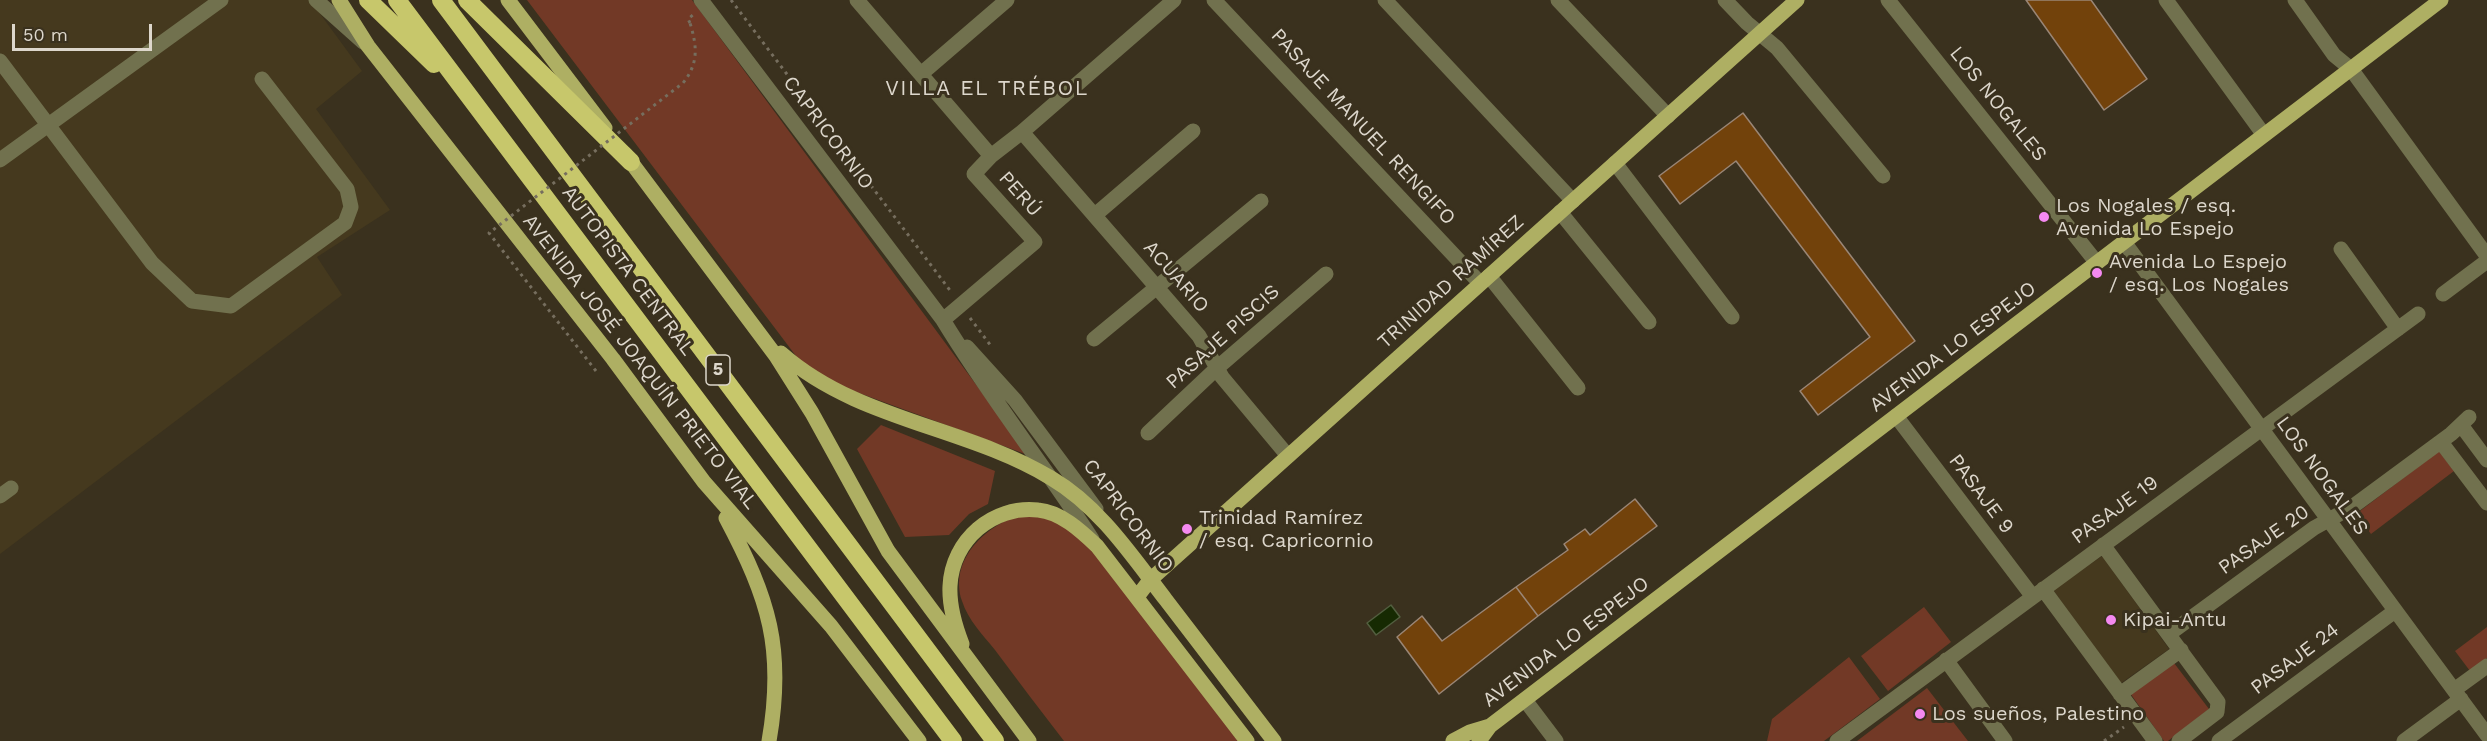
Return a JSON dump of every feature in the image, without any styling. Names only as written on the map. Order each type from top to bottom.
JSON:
[{"type":"highway","points":[[368,0],[476,105]]},
{"type":"highway","name":"AUTOPISTA CENTRAL","points":[[397,0],[953,741]]},
{"type":"highway","name":"AUTOPISTA CENTRAL","points":[[441,0],[995,741]]},
{"type":"highway","points":[[467,0],[631,162]]},
{"type":"main road","name":"AVENIDA JOSÉ JOAQUÍN PRIETO VIAL","points":[[339,0],[369,46],[613,359],[704,482],[831,626],[919,741]]},
{"type":"main road","points":[[508,0],[757,330],[812,413],[888,551],[1029,741]]},
{"type":"main road","name":"TRINIDAD RAMÍREZ","points":[[1137,597],[1150,580],[1797,0]]},
{"type":"main road","name":"AVENIDA LO ESPEJO","points":[[1479,741],[1490,726],[1525,699],[2441,0]]},
{"type":"main road","points":[[757,330],[795,365],[835,392],[872,408],[993,448],[1053,478],[1084,502],[1110,529]]},
{"type":"main road","points":[[704,482],[752,568],[766,607],[775,670],[769,741]]},
{"type":"main road","points":[[971,663],[957,632],[950,586],[960,550],[978,528],[1002,514],[1038,510],[1064,519],[1097,546]]},
{"type":"main road","name":"CAPRICORNIO","points":[[1110,529],[1274,741]]},
{"type":"main road","name":"CAPRICORNIO","points":[[1097,546],[1247,741]]},
{"type":"main road","name":"AVENIDA LO ESPEJO","points":[[1453,741],[1470,732],[1490,726]]},
{"type":"street","points":[[0,160],[221,0]]},
{"type":"street","points":[[316,0],[369,46]]},
{"type":"street","points":[[857,0],[991,156]]},
{"type":"street","points":[[921,74],[1007,0]]},
{"type":"street","name":"PERÚ","points":[[943,320],[1035,242],[974,174],[991,156],[1022,132],[1174,0]]},
{"type":"street","name":"PASAJE MANUEL RENGIFO","points":[[1214,0],[1485,280],[1578,388]]},
{"type":"street","points":[[1385,0],[1573,201]]},
{"type":"street","points":[[1558,0],[1668,116]]},
{"type":"street","points":[[1725,0],[1759,34],[1777,48],[1883,176]]},
{"type":"street","name":"LOS NOGALES","points":[[1888,0],[2097,262]]},
{"type":"street","points":[[2166,0],[2264,135]]},
{"type":"street","points":[[2295,0],[2334,54],[2350,69],[2487,256]]},
{"type":"street","name":"CAPRICORNIO","points":[[698,7],[943,320],[1015,400],[1110,529]]},
{"type":"street","points":[[0,61],[152,263],[192,301],[231,306],[345,223],[351,207],[347,189],[262,79]]},
{"type":"street","points":[[1095,215],[1193,130]]},
{"type":"street","name":"ACUARIO","points":[[1022,132],[1199,336],[1228,385],[1288,456]]},
{"type":"street","points":[[1615,163],[1732,317]]},
{"type":"street","points":[[1094,339],[1261,201]]},
{"type":"street","points":[[1560,212],[1649,322]]},
{"type":"street","name":"LOS NOGALES","points":[[2124,242],[2487,735]]},
{"type":"street","points":[[2341,249],[2398,329]]},
{"type":"street","points":[[2443,294],[2487,261]]},
{"type":"street","name":"PASAJE PISCIS","points":[[1148,433],[1217,368],[1326,274]]},
{"type":"street","name":"PASAJE 19","points":[[1837,741],[2418,314]]},
{"type":"street","name":"CAPRICORNIO","points":[[943,320],[985,387],[1053,478],[1097,546]]},
{"type":"street","name":"PASAJE 9","points":[[1896,416],[2121,694],[2155,741]]},
{"type":"street","name":"PASAJE 20","points":[[2169,634],[2313,528],[2329,521],[2441,442],[2465,421],[2487,460]]},
{"type":"street","points":[[2441,442],[2487,503]]},
{"type":"street","points":[[2103,545],[2216,698],[2217,712],[2190,738]]},
{"type":"street","name":"PASAJE 24","points":[[2219,741],[2395,610]]},
{"type":"street","points":[[2121,694],[2181,650]]},
{"type":"street","points":[[1946,660],[2005,741]]},
{"type":"street","points":[[2404,741],[2458,695],[2487,666]]},
{"type":"street","points":[[1525,699],[1556,741]]},
{"type":"path","points":[[731,0],[994,350]]},
{"type":"path","points":[[596,371],[489,233],[682,83],[689,74],[696,57],[695,40],[688,19],[698,7]]},
{"type":"path","points":[[2104,741],[2138,717]]},
{"type":"shaded area","points":[[0,0],[310,0],[362,71],[316,109],[390,210],[317,257],[342,295],[0,554]]},
{"type":"shaded area","points":[[527,0],[692,0],[1028,455],[840,386],[799,360]]},
{"type":"shaded area","points":[[881,425],[995,471],[988,504],[969,514],[949,535],[905,537],[857,449]]},
{"type":"shaded area","points":[[2439,451],[2454,471],[2371,534],[2356,514]]},
{"type":"shaded area","points":[[1018,515],[1055,519],[1085,540],[1238,741],[1064,741],[976,627],[962,601],[959,586],[960,572],[972,548],[993,528]]},
{"type":"shaded area","name":"Kipai-Antu","points":[[2102,556],[2169,649],[2121,683],[2053,590]]},
{"type":"shaded area","points":[[1391,605],[1400,617],[1376,635],[1367,623]]},
{"type":"shaded area","points":[[1924,607],[1951,642],[1888,691],[1861,656]]},
{"type":"shaded area","points":[[2487,627],[2487,658],[2470,671],[2455,651]]},
{"type":"shaded area","points":[[1849,657],[1880,699],[1824,741],[1767,741],[1772,719]]},
{"type":"shaded area","points":[[2174,663],[2209,709],[2168,741],[2164,741],[2130,693]]},
{"type":"shaded area","name":"Los sueños, Palestino","points":[[1927,688],[1968,741],[1857,741]]},
{"type":"building","points":[[2026,0],[2091,0],[2147,79],[2104,110]]},
{"type":"building","points":[[1743,113],[1915,341],[1818,415],[1800,391],[1870,337],[1736,161],[1680,204],[1659,176]]},
{"type":"building","points":[[1635,499],[1657,526],[1538,616],[1516,587],[1568,550],[1564,544],[1585,529],[1590,535]]},
{"type":"building","points":[[1516,587],[1538,616],[1439,694],[1397,637],[1422,616],[1442,641]]},
{"type":"place","name":"Los Nogales / esq. Avenida Lo Espejo","points":[[2044,217]]},
{"type":"place","name":"Avenida Lo Espejo / esq. Los Nogales","points":[[2097,273]]},
{"type":"place","name":"Trinidad Ramírez / esq. Capricornio","points":[[1187,529]]},
{"type":"place","name":"Kipai-Antu","points":[[2111,620]]},
{"type":"place","name":"Los sueños, Palestino","points":[[1920,714]]},
{"type":"district","name":"VILLA EL TRÉBOL","points":[[987,89]]}]
